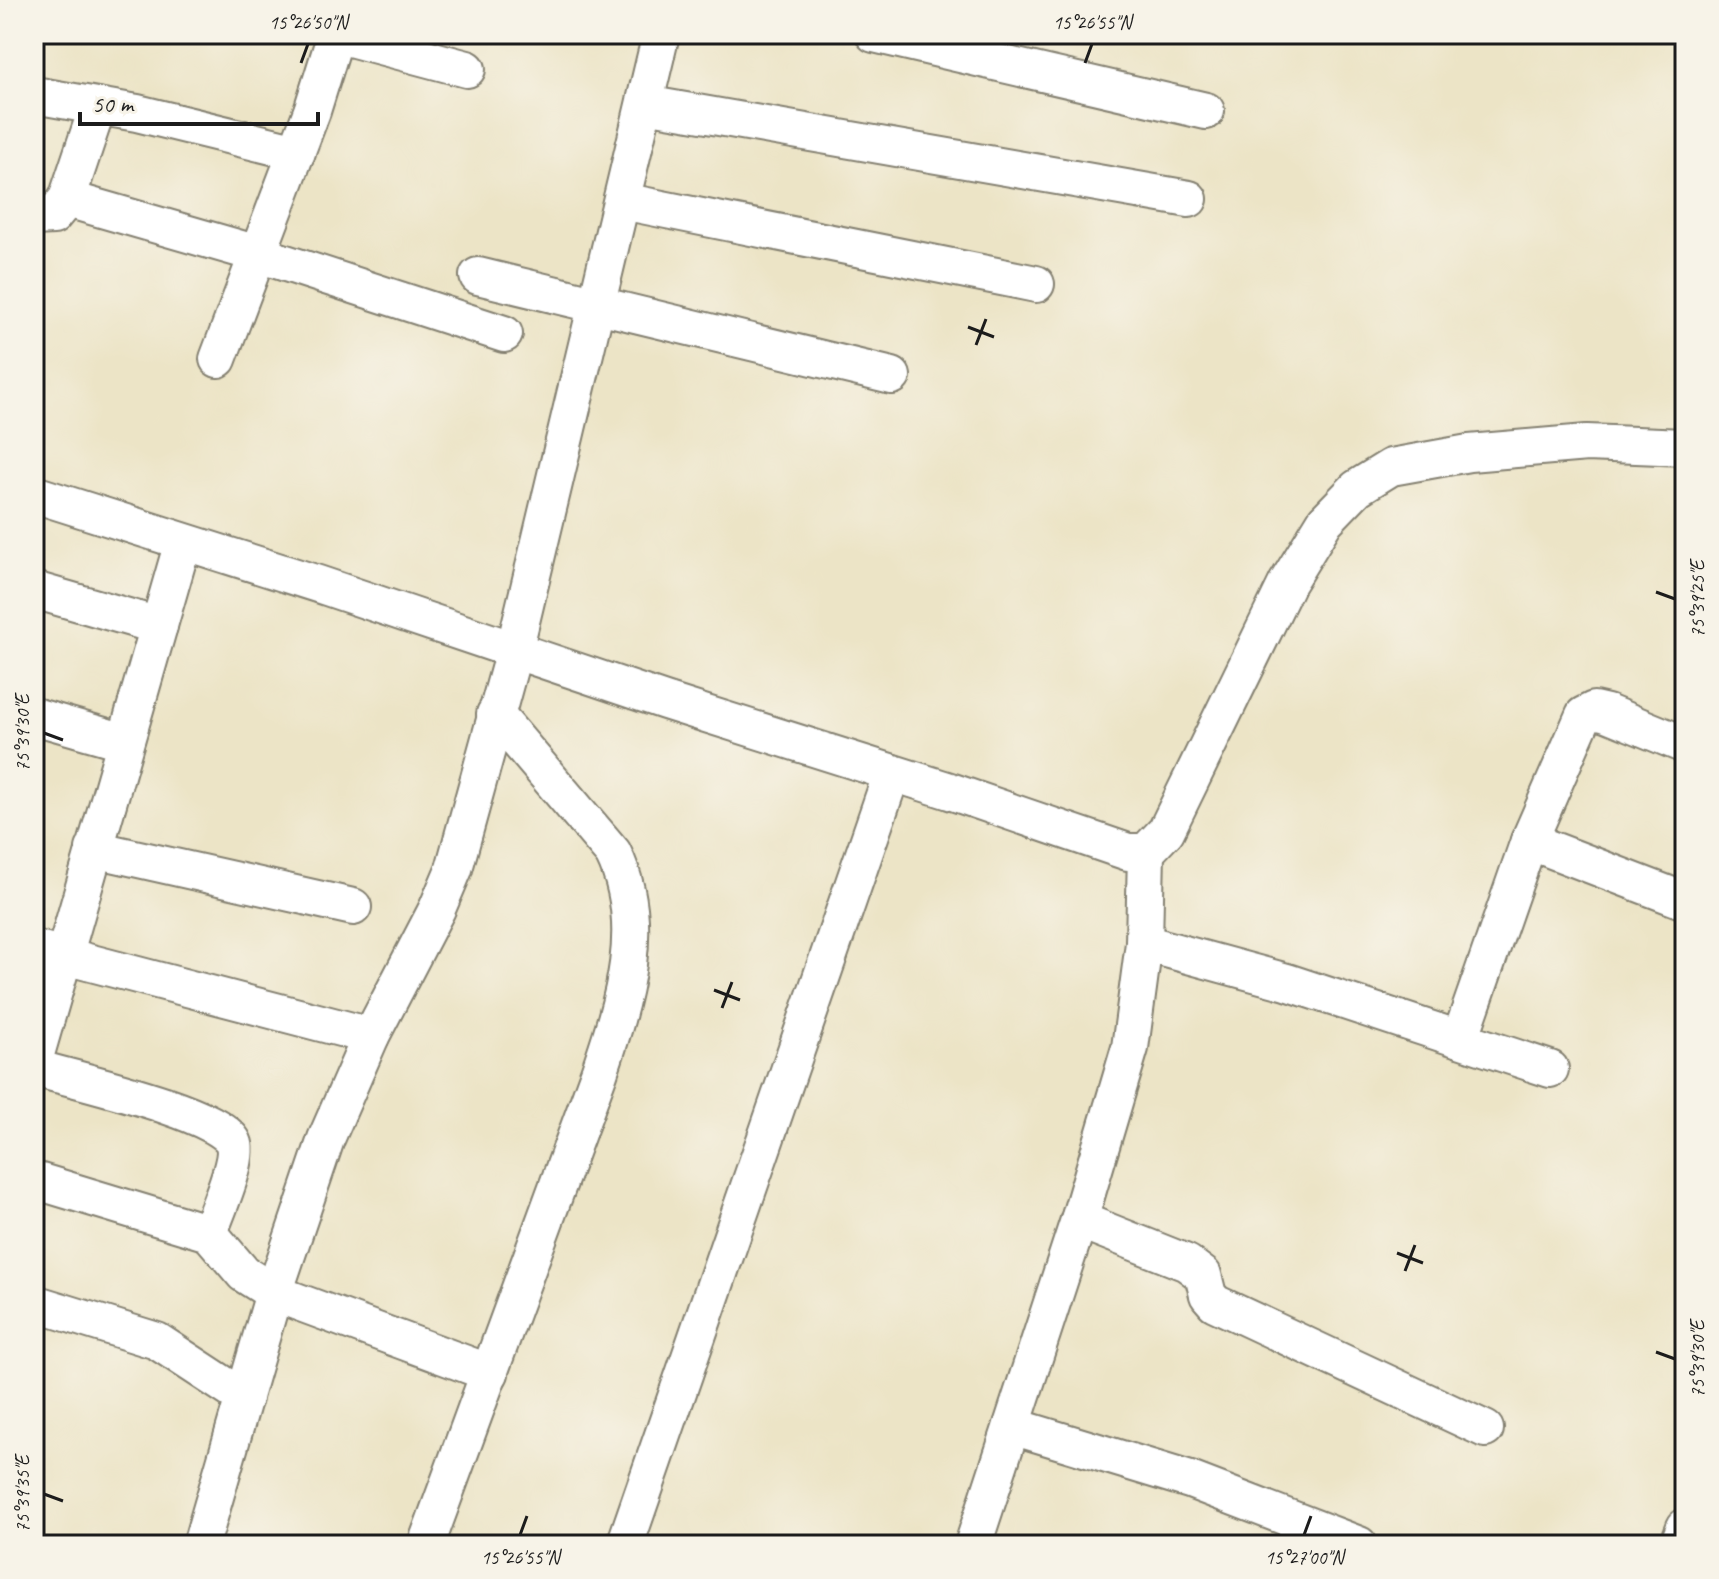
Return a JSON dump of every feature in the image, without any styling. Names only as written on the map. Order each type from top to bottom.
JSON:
[{"type":"street","points":[[218,359],[297,152],[336,34],[467,69]]},
{"type":"street","points":[[201,1545],[274,1293],[326,1139],[371,1036],[437,909],[454,869],[514,651],[661,34]]},
{"type":"street","points":[[874,34],[1206,111]]},
{"type":"street","points":[[34,95],[98,106],[297,152]]},
{"type":"street","points":[[645,104],[1189,199]]},
{"type":"street","points":[[34,217],[53,216],[67,199],[98,106]]},
{"type":"street","points":[[67,199],[258,254],[504,334]]},
{"type":"street","points":[[622,201],[1036,284]]},
{"type":"street","points":[[478,276],[892,376]]},
{"type":"street","points":[[973,1545],[1079,1220],[1130,1048],[1144,943],[1146,852],[1166,831],[1287,583],[1325,521],[1357,488],[1391,467],[1469,453],[1587,443],[1669,443],[1685,447]]},
{"type":"street","points":[[34,494],[1128,852],[1146,852]]},
{"type":"street","points":[[34,1061],[49,953],[94,849],[183,542]]},
{"type":"street","points":[[34,590],[159,626]]},
{"type":"street","points":[[1460,1039],[1529,841],[1584,715],[1594,710],[1607,713],[1685,745]]},
{"type":"street","points":[[426,1545],[619,1011],[629,956],[631,907],[625,876],[613,853],[495,714]]},
{"type":"street","points":[[34,716],[125,742]]},
{"type":"street","points":[[625,1545],[892,773]]},
{"type":"street","points":[[1529,841],[1685,901]]},
{"type":"street","points":[[94,849],[353,907]]},
{"type":"street","points":[[1144,943],[1287,982],[1550,1069]]},
{"type":"street","points":[[49,953],[371,1036]]},
{"type":"street","points":[[34,1068],[195,1115],[231,1136],[235,1147],[233,1161],[209,1233]]},
{"type":"street","points":[[34,1180],[209,1233],[244,1274],[274,1293],[490,1373]]},
{"type":"street","points":[[1079,1220],[1187,1263],[1203,1275],[1208,1295],[1215,1303],[1485,1429]]},
{"type":"street","points":[[34,1303],[157,1341],[244,1398]]},
{"type":"street","points":[[1012,1426],[1190,1480],[1359,1545]]},
{"type":"street","points":[[1678,1545],[1685,1527]]}]
